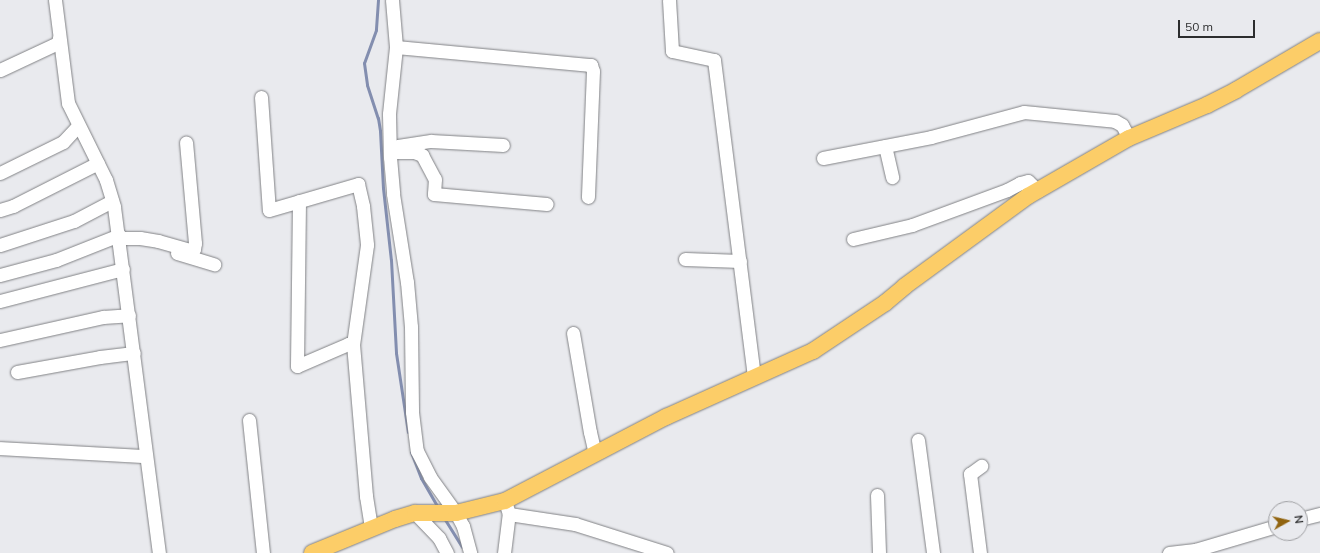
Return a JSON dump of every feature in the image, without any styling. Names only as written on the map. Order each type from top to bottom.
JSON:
[{"type":"main road","points":[[312,553],[371,528],[415,514],[456,513],[507,507],[537,486],[595,453],[666,417],[813,351],[885,303],[911,282],[1038,191],[1129,138],[1206,105],[1236,90],[1320,41]]},
{"type":"street","points":[[55,0],[68,103],[98,164],[112,201],[119,239],[159,553]]},
{"type":"street","points":[[392,0],[396,47],[389,114],[390,150],[393,194],[407,282],[411,327],[412,412],[417,451],[430,477],[456,513],[463,526],[470,553]]},
{"type":"street","points":[[669,0],[672,51],[714,60],[754,377]]},
{"type":"street","points":[[0,70],[58,43],[59,38]]},
{"type":"street","points":[[396,47],[591,65],[593,71],[588,197]]},
{"type":"street","points":[[261,97],[268,210],[358,184],[363,206],[367,245],[353,344],[366,496],[371,528]]},
{"type":"street","points":[[823,158],[938,135],[1024,112],[1116,121],[1122,125],[1129,138]]},
{"type":"street","points":[[0,173],[64,142],[78,126]]},
{"type":"street","points":[[390,150],[431,141],[503,145]]},
{"type":"street","points":[[0,274],[56,260],[119,239],[146,239],[182,248],[194,249],[195,243],[186,142]]},
{"type":"street","points":[[885,146],[892,177]]},
{"type":"street","points":[[390,150],[414,152],[422,155],[436,179],[434,194],[547,204]]},
{"type":"street","points":[[0,210],[13,206],[98,164]]},
{"type":"street","points":[[853,239],[927,220],[1007,190],[1020,183],[1028,181],[1038,191]]},
{"type":"street","points":[[0,245],[74,221],[112,201]]},
{"type":"street","points":[[299,201],[297,366],[348,344],[353,344]]},
{"type":"street","points":[[119,239],[137,245],[181,253],[214,264]]},
{"type":"street","points":[[685,259],[740,261]]},
{"type":"street","points":[[0,301],[123,269]]},
{"type":"street","points":[[0,340],[103,317],[129,314]]},
{"type":"street","points":[[573,333],[595,453]]},
{"type":"street","points":[[17,372],[100,357],[134,353]]},
{"type":"street","points":[[249,420],[263,553]]},
{"type":"street","points":[[918,440],[933,553]]},
{"type":"street","points":[[0,448],[146,456]]},
{"type":"street","points":[[980,553],[970,474],[981,466]]},
{"type":"street","points":[[877,495],[879,553]]},
{"type":"street","points":[[504,553],[507,507],[574,524],[667,553]]},
{"type":"street","points":[[415,514],[439,538],[447,553]]},
{"type":"street","points":[[1308,517],[1320,514]]},
{"type":"street","points":[[1169,553],[1195,550],[1268,528]]},
{"type":"waterway","points":[[378,0],[376,30],[364,63],[367,85],[378,118],[380,131],[383,188],[391,260],[396,353],[408,432]]},
{"type":"waterway","points":[[411,452],[421,478],[438,508]]},
{"type":"waterway","points":[[444,518],[462,547]]}]
